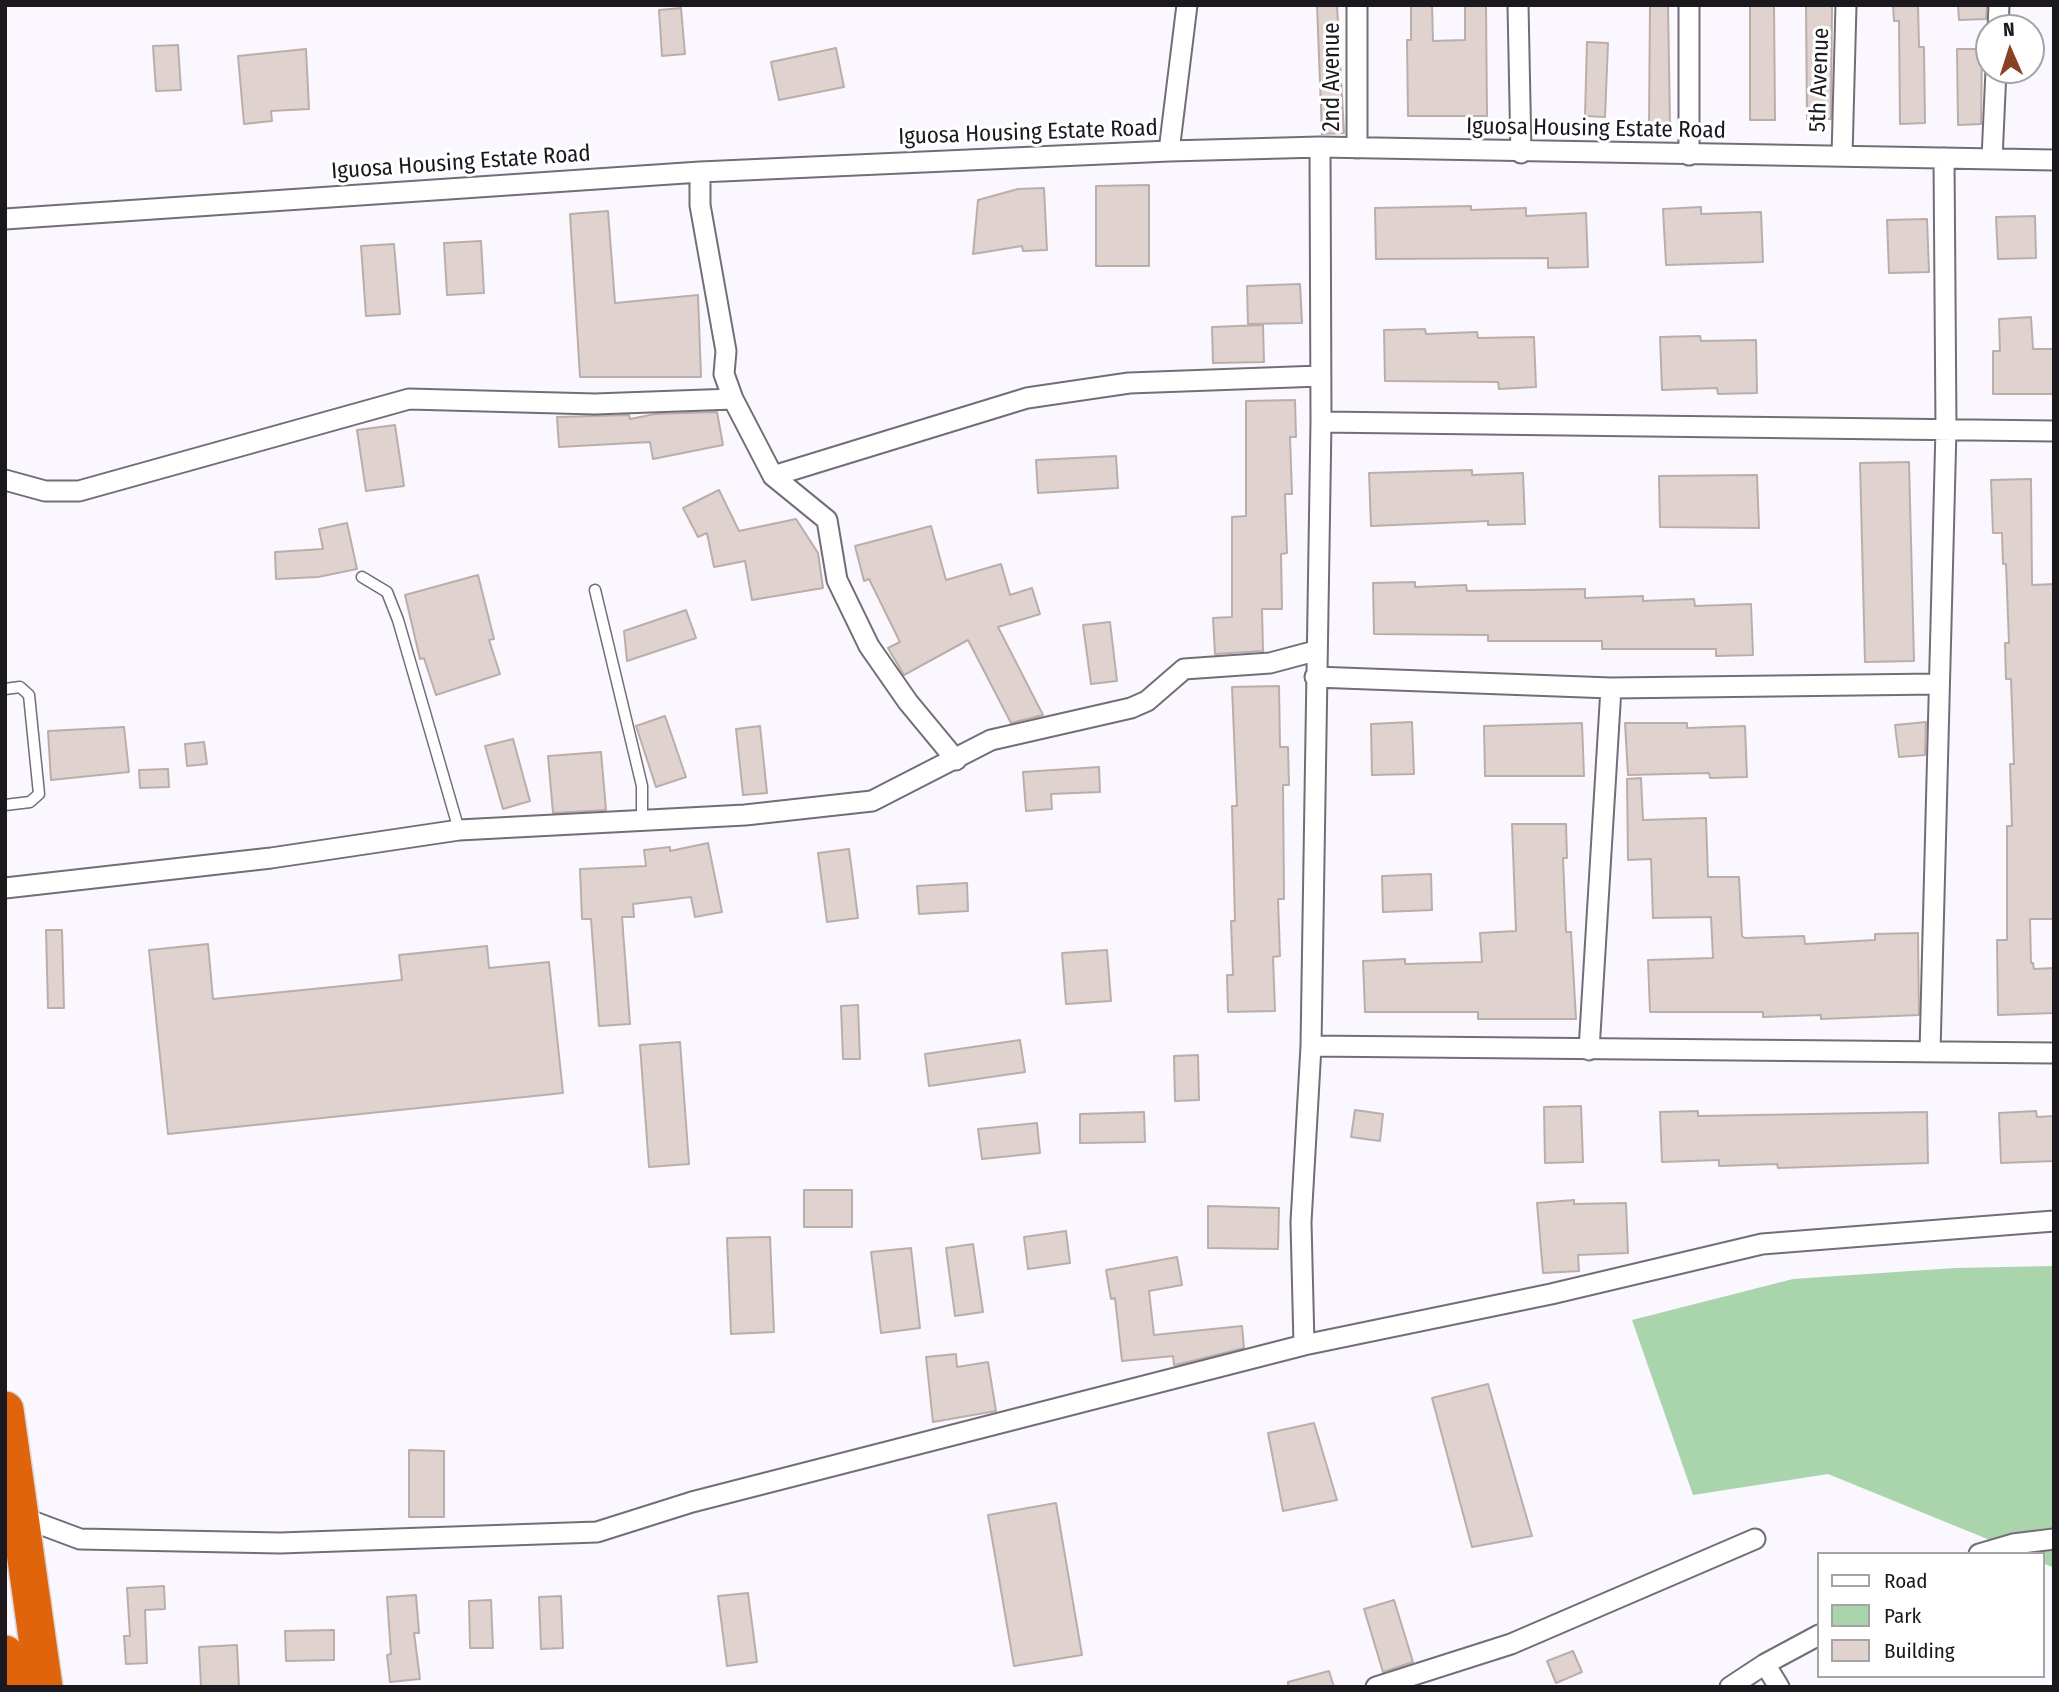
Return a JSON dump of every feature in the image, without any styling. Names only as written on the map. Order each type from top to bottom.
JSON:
[{"type":"highway","points":[[5,1410],[44,1687]]},
{"type":"highway","points":[[5,1654],[10,1687]]},
{"type":"street","points":[[1169,151],[1187,5]]},
{"type":"street","name":"2nd Avenue","points":[[1357,5],[1357,148]]},
{"type":"street","points":[[1518,5],[1521,153]]},
{"type":"street","points":[[1689,5],[1689,155]]},
{"type":"street","name":"5th Avenue","points":[[1842,156],[1846,5]]},
{"type":"street","points":[[1992,159],[1995,84]]},
{"type":"street","points":[[1304,1345],[1301,1222],[1311,1046],[1315,651],[1321,422],[1320,147]]},
{"type":"street","name":"Iguosa Housing Estate Road","points":[[5,219],[700,172],[1169,151],[1320,147],[1521,153],[2054,160]]},
{"type":"street","points":[[1930,1052],[1946,429],[1944,158]]},
{"type":"street","points":[[700,172],[700,205],[726,351],[724,374],[733,399],[773,476],[827,520],[837,580],[869,646],[908,702],[956,760]]},
{"type":"street","points":[[773,476],[1027,398],[1129,383],[1321,376]]},
{"type":"street","points":[[5,480],[45,491],[79,491],[409,399],[594,404],[733,399]]},
{"type":"street","points":[[1321,422],[2054,431]]},
{"type":"street","points":[[5,888],[271,858],[459,830],[745,815],[872,801],[991,740],[1131,708],[1147,701],[1184,669],[1270,663],[1315,651]]},
{"type":"street","points":[[1315,677],[1611,688],[1938,684]]},
{"type":"street","points":[[1589,1050],[1611,688]]},
{"type":"street","points":[[1311,1046],[2054,1053]]},
{"type":"street","points":[[20,1517],[80,1539],[93,1540],[280,1543],[597,1532],[692,1502],[1304,1345],[1552,1294],[1762,1244],[2054,1221]]},
{"type":"street","points":[[1376,1687],[1511,1644],[1755,1539]]},
{"type":"street","points":[[1986,1552],[2013,1544],[2054,1539]]},
{"type":"street","points":[[1730,1687],[1765,1664],[1818,1637]]},
{"type":"street","points":[[1765,1664],[1779,1687]]},
{"type":"lane","points":[[362,577],[387,592],[398,621],[459,830]]},
{"type":"lane","points":[[595,590],[642,786],[642,822]]},
{"type":"lane","points":[[5,689],[20,687],[29,695],[39,794],[30,802],[5,805]]},
{"type":"green space","points":[[2054,1266],[2054,1568],[2045,1564],[2045,1552],[2019,1552],[1828,1474],[1693,1495],[1632,1320],[1793,1279],[1955,1268]]},
{"type":"building","points":[[1317,5],[1337,5],[1344,133],[1322,134]]},
{"type":"building","points":[[1411,5],[1432,5],[1433,41],[1465,40],[1465,5],[1486,5],[1487,116],[1408,116],[1407,40],[1411,40]]},
{"type":"building","points":[[1650,5],[1668,5],[1670,125],[1649,125]]},
{"type":"building","points":[[1750,5],[1774,5],[1775,120],[1750,120]]},
{"type":"building","points":[[1806,5],[1832,5],[1831,119],[1807,119]]},
{"type":"building","points":[[1893,5],[1918,5],[1919,47],[1924,47],[1925,123],[1900,124],[1899,21],[1894,21]]},
{"type":"building","points":[[1958,5],[1987,5],[1986,14],[1975,14],[1975,19],[1959,20]]},
{"type":"building","points":[[681,8],[685,54],[662,56],[659,10]]},
{"type":"building","points":[[1587,42],[1608,43],[1605,117],[1585,116]]},
{"type":"building","points":[[178,45],[181,90],[156,91],[153,46]]},
{"type":"building","points":[[836,48],[844,87],[779,100],[771,62]]},
{"type":"building","points":[[306,49],[309,109],[271,111],[272,121],[244,124],[238,56]]},
{"type":"building","points":[[1957,49],[1975,49],[1975,84],[1982,84],[1981,124],[1958,125]]},
{"type":"building","points":[[1149,185],[1149,266],[1096,266],[1096,186]]},
{"type":"building","points":[[1044,188],[1047,250],[1023,251],[1022,246],[973,254],[978,200],[1018,189]]},
{"type":"building","points":[[1471,206],[1471,210],[1526,208],[1526,216],[1586,213],[1588,267],[1548,268],[1548,258],[1376,259],[1375,208]]},
{"type":"building","points":[[1701,207],[1701,214],[1761,212],[1763,262],[1666,265],[1663,209]]},
{"type":"building","points":[[608,211],[615,303],[698,295],[701,377],[580,377],[570,214]]},
{"type":"building","points":[[2035,216],[2036,258],[1998,259],[1996,217]]},
{"type":"building","points":[[1927,219],[1929,272],[1889,273],[1887,220]]},
{"type":"building","points":[[481,241],[484,293],[447,295],[444,243]]},
{"type":"building","points":[[394,244],[400,314],[366,316],[361,246]]},
{"type":"building","points":[[1300,284],[1302,323],[1248,324],[1247,286]]},
{"type":"building","points":[[2031,317],[2033,349],[2054,349],[2054,394],[1993,394],[1993,351],[2000,351],[1999,319]]},
{"type":"building","points":[[1263,325],[1264,362],[1213,363],[1212,327]]},
{"type":"building","points":[[1425,329],[1426,334],[1477,332],[1478,338],[1534,337],[1536,387],[1499,389],[1498,382],[1385,381],[1384,330]]},
{"type":"building","points":[[1700,336],[1701,341],[1756,340],[1757,393],[1718,394],[1717,388],[1662,390],[1660,337]]},
{"type":"building","points":[[1295,400],[1296,437],[1290,437],[1292,494],[1285,494],[1287,553],[1281,554],[1282,609],[1262,609],[1263,651],[1215,654],[1213,618],[1232,617],[1232,517],[1246,516],[1246,401]]},
{"type":"building","points":[[717,412],[723,445],[653,459],[650,442],[559,447],[557,417],[629,415],[630,419],[655,414]]},
{"type":"building","points":[[395,425],[404,486],[366,491],[357,430]]},
{"type":"building","points":[[1116,456],[1118,488],[1038,493],[1036,460]]},
{"type":"building","points":[[1909,462],[1914,661],[1865,662],[1860,463]]},
{"type":"building","points":[[1472,470],[1472,475],[1523,473],[1525,524],[1488,525],[1488,521],[1371,526],[1369,473]]},
{"type":"building","points":[[1757,475],[1759,528],[1660,527],[1659,476]]},
{"type":"building","points":[[2031,479],[2032,585],[2054,584],[2054,919],[2030,919],[2031,963],[2034,969],[2054,968],[2054,1013],[1998,1015],[1997,940],[2007,940],[2007,826],[2012,826],[2010,764],[2014,764],[2011,679],[2006,679],[2005,643],[2009,643],[2006,564],[2003,564],[2002,533],[1993,533],[1991,480]]},
{"type":"building","points":[[719,490],[739,531],[796,519],[818,553],[823,588],[752,600],[745,561],[714,567],[707,533],[698,537],[683,508]]},
{"type":"building","points":[[347,523],[357,569],[318,577],[276,579],[275,552],[323,549],[319,529]]},
{"type":"building","points":[[931,526],[946,580],[1001,564],[1010,595],[1032,588],[1040,614],[998,627],[1043,715],[1011,723],[968,640],[904,675],[901,670],[888,648],[900,642],[869,579],[864,581],[855,546]]},
{"type":"building","points":[[478,575],[494,639],[489,640],[500,674],[436,695],[424,658],[420,659],[405,595]]},
{"type":"building","points":[[1415,582],[1415,587],[1466,585],[1467,591],[1585,589],[1585,598],[1643,596],[1643,601],[1694,599],[1695,606],[1751,604],[1753,655],[1716,656],[1716,649],[1602,649],[1602,641],[1488,641],[1488,635],[1374,634],[1373,583]]},
{"type":"building","points":[[686,610],[696,638],[627,661],[624,631]]},
{"type":"building","points":[[1110,622],[1117,681],[1091,684],[1083,625]]},
{"type":"building","points":[[1279,686],[1280,747],[1288,747],[1289,785],[1283,785],[1284,899],[1278,899],[1280,956],[1273,957],[1275,1011],[1228,1012],[1227,975],[1233,975],[1231,921],[1235,921],[1232,806],[1237,806],[1232,687]]},
{"type":"building","points":[[665,716],[686,777],[656,787],[636,726]]},
{"type":"building","points":[[1412,722],[1414,774],[1372,775],[1371,724]]},
{"type":"building","points":[[1926,722],[1925,755],[1899,757],[1895,725]]},
{"type":"building","points":[[1582,723],[1584,776],[1485,776],[1484,726]]},
{"type":"building","points":[[1625,723],[1687,723],[1687,728],[1745,726],[1747,777],[1710,778],[1709,773],[1628,775]]},
{"type":"building","points":[[760,726],[767,793],[743,795],[736,729]]},
{"type":"building","points":[[124,727],[129,772],[51,780],[48,731]]},
{"type":"building","points":[[513,739],[530,801],[503,809],[485,746]]},
{"type":"building","points":[[204,742],[207,764],[187,766],[185,744]]},
{"type":"building","points":[[601,752],[606,810],[553,813],[548,756]]},
{"type":"building","points":[[1099,767],[1100,792],[1051,794],[1052,809],[1026,811],[1023,772]]},
{"type":"building","points":[[168,769],[169,787],[140,788],[139,770]]},
{"type":"building","points":[[1641,778],[1643,820],[1706,818],[1708,877],[1739,877],[1742,936],[1745,938],[1804,936],[1805,944],[1875,940],[1875,934],[1918,933],[1919,1015],[1821,1019],[1821,1015],[1763,1017],[1763,1012],[1650,1012],[1648,960],[1713,958],[1711,917],[1653,918],[1651,859],[1628,860],[1627,779]]},
{"type":"building","points":[[1512,824],[1566,824],[1567,858],[1563,858],[1566,932],[1571,932],[1576,1019],[1478,1019],[1478,1012],[1365,1012],[1363,961],[1405,959],[1405,964],[1482,962],[1480,933],[1516,931]]},
{"type":"building","points":[[708,843],[722,912],[695,917],[691,897],[633,904],[634,917],[622,917],[630,1024],[599,1026],[591,919],[582,919],[580,869],[646,866],[644,850],[670,847],[670,851]]},
{"type":"building","points":[[849,849],[858,918],[827,922],[818,853]]},
{"type":"building","points":[[1431,874],[1432,910],[1383,912],[1382,876]]},
{"type":"building","points":[[967,883],[968,911],[919,914],[917,886]]},
{"type":"building","points":[[46,930],[62,930],[64,1008],[48,1008]]},
{"type":"building","points":[[208,944],[213,999],[402,980],[399,955],[487,946],[489,968],[549,962],[563,1093],[168,1134],[149,950]]},
{"type":"building","points":[[1107,950],[1111,1001],[1066,1004],[1062,953]]},
{"type":"building","points":[[858,1005],[860,1059],[843,1059],[841,1006]]},
{"type":"building","points":[[1020,1040],[1025,1072],[929,1086],[925,1054]]},
{"type":"building","points":[[680,1042],[689,1164],[649,1167],[640,1045]]},
{"type":"building","points":[[1198,1055],[1199,1100],[1175,1101],[1174,1056]]},
{"type":"building","points":[[1581,1106],[1583,1162],[1545,1163],[1544,1107]]},
{"type":"building","points":[[1355,1110],[1383,1114],[1380,1141],[1351,1137]]},
{"type":"building","points":[[1698,1111],[1698,1116],[1927,1112],[1928,1163],[1778,1168],[1777,1164],[1719,1166],[1719,1160],[1662,1162],[1660,1112]]},
{"type":"building","points":[[2036,1111],[2037,1117],[2054,1116],[2054,1161],[2001,1163],[1999,1113]]},
{"type":"building","points":[[1144,1112],[1145,1142],[1080,1143],[1080,1114]]},
{"type":"building","points":[[1037,1123],[1040,1153],[982,1159],[978,1129]]},
{"type":"building","points":[[804,1190],[852,1190],[852,1227],[804,1227]]},
{"type":"building","points":[[1574,1200],[1574,1204],[1626,1203],[1628,1253],[1578,1255],[1579,1271],[1543,1273],[1537,1203]]},
{"type":"building","points":[[1208,1206],[1279,1208],[1278,1249],[1208,1248]]},
{"type":"building","points":[[1066,1231],[1070,1263],[1028,1269],[1024,1237]]},
{"type":"building","points":[[770,1237],[774,1332],[731,1334],[727,1238]]},
{"type":"building","points":[[973,1244],[983,1312],[955,1316],[946,1248]]},
{"type":"building","points":[[911,1248],[920,1328],[881,1333],[871,1252]]},
{"type":"building","points":[[1177,1257],[1182,1285],[1149,1291],[1154,1335],[1242,1326],[1244,1348],[1174,1365],[1173,1356],[1122,1361],[1115,1298],[1111,1299],[1106,1270]]},
{"type":"building","points":[[956,1354],[957,1367],[988,1362],[996,1411],[933,1422],[926,1357]]},
{"type":"building","points":[[1488,1384],[1532,1536],[1472,1547],[1432,1398]]},
{"type":"building","points":[[1314,1423],[1337,1500],[1283,1511],[1268,1433]]},
{"type":"building","points":[[409,1450],[444,1451],[444,1517],[409,1517]]},
{"type":"building","points":[[1056,1503],[1082,1655],[1014,1666],[988,1515]]},
{"type":"building","points":[[164,1586],[165,1609],[145,1610],[147,1663],[126,1664],[124,1636],[130,1636],[127,1588]]},
{"type":"building","points":[[748,1593],[757,1662],[727,1666],[718,1596]]},
{"type":"building","points":[[416,1595],[419,1633],[414,1633],[420,1679],[390,1682],[387,1597]]},
{"type":"building","points":[[561,1596],[563,1648],[541,1649],[539,1597]]},
{"type":"building","points":[[491,1600],[493,1648],[470,1648],[469,1601]]},
{"type":"building","points":[[1394,1600],[1413,1662],[1383,1672],[1364,1609]]},
{"type":"building","points":[[334,1630],[334,1660],[286,1661],[285,1631]]},
{"type":"building","points":[[237,1645],[239,1687],[201,1687],[199,1647]]},
{"type":"building","points":[[1573,1651],[1582,1672],[1556,1683],[1547,1661]]},
{"type":"building","points":[[1329,1671],[1334,1687],[1288,1687],[1288,1682]]}]
